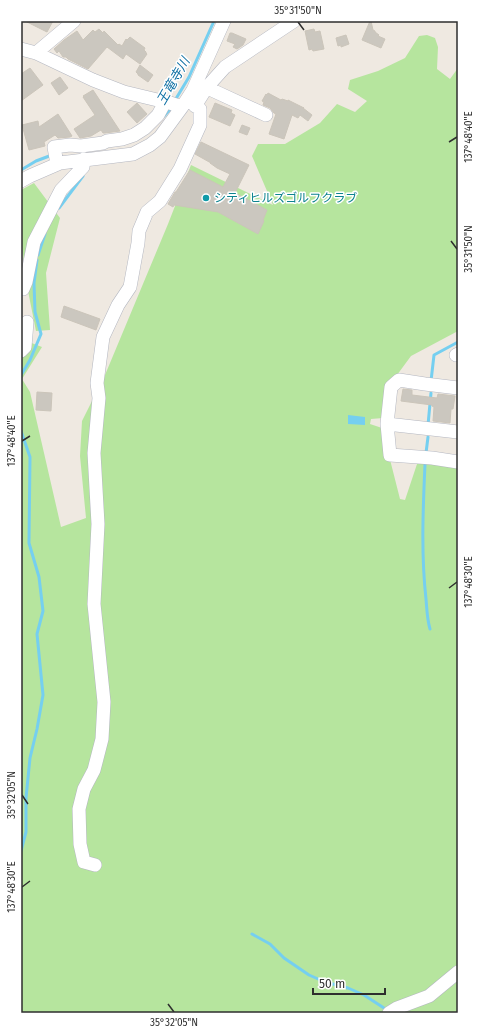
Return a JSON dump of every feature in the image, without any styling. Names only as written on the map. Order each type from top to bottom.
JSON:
[{"type":"street","points":[[27,52],[74,21]]},
{"type":"street","points":[[202,85],[210,54],[224,21]]},
{"type":"street","points":[[56,157],[54,147],[70,145],[81,146],[103,143],[134,135],[145,128],[158,115],[180,104],[225,67],[294,21]]},
{"type":"street","points":[[27,52],[124,92],[180,104],[200,110],[200,125],[180,169],[160,201],[147,212],[139,231],[130,287],[118,305],[103,337],[97,383],[99,398],[94,453],[98,524],[94,604],[104,702],[102,739],[94,770],[84,789],[79,809],[80,844],[84,862],[96,865]]},
{"type":"street","points":[[210,54],[225,67]]},
{"type":"street","points":[[202,85],[266,115]]},
{"type":"street","points":[[21,181],[56,157],[84,159],[107,158],[133,154],[150,145],[160,136],[180,104]]},
{"type":"street","points":[[21,289],[23,289],[26,282],[34,242],[37,235],[61,190],[83,167],[84,159]]},
{"type":"street","points":[[21,351],[25,347],[27,322]]},
{"type":"street","points":[[458,388],[399,380],[391,387],[387,424],[390,455],[432,458],[458,462]]},
{"type":"street","points":[[387,424],[458,432]]},
{"type":"street","points":[[389,1013],[397,1008],[429,996],[458,972]]},
{"type":"green space","points":[[427,35],[435,38],[438,47],[437,69],[450,79],[458,68],[458,331],[411,356],[397,375],[383,418],[371,419],[370,424],[382,428],[400,499],[405,500],[418,461],[458,468],[458,1013],[21,1013],[21,349],[29,342],[42,347],[22,379],[30,392],[61,527],[86,518],[80,456],[82,421],[105,375],[191,165],[273,205],[252,156],[258,144],[285,144],[320,123],[337,104],[355,112],[367,101],[348,89],[350,80],[378,71],[405,58],[419,36]]},
{"type":"green space","points":[[34,183],[60,218],[46,273],[50,330],[36,331],[21,246],[21,190]]},
{"type":"water","points":[[348,415],[365,417],[365,425],[348,424]]},
{"type":"building","points":[[25,21],[53,21],[47,32]]},
{"type":"building","points":[[370,21],[373,30],[379,35],[378,36],[385,39],[381,48],[362,40]]},
{"type":"building","points":[[99,29],[103,33],[104,31],[118,45],[119,44],[122,46],[126,39],[127,40],[130,37],[145,48],[144,50],[147,54],[140,64],[126,54],[123,59],[107,47],[88,69],[66,57],[63,57],[59,51],[57,53],[54,49],[77,31],[83,40],[93,30],[95,32]]},
{"type":"building","points":[[314,29],[315,32],[320,31],[324,49],[313,51],[312,49],[309,50],[305,31]]},
{"type":"building","points":[[230,33],[246,39],[243,45],[237,49],[233,47],[235,44],[227,41]]},
{"type":"building","points":[[346,35],[349,44],[341,47],[341,45],[338,46],[336,38]]},
{"type":"building","points":[[140,65],[153,75],[148,82],[136,72]]},
{"type":"building","points":[[30,68],[43,85],[21,101],[21,74]]},
{"type":"building","points":[[60,77],[68,88],[59,95],[51,83]]},
{"type":"building","points":[[93,90],[120,131],[103,133],[101,130],[91,136],[80,138],[74,129],[95,115],[83,97]]},
{"type":"building","points":[[268,93],[281,100],[288,100],[304,108],[312,115],[308,121],[300,115],[298,118],[292,115],[284,139],[269,134],[276,114],[270,108],[263,105],[264,102],[262,101]]},
{"type":"building","points":[[137,103],[147,114],[137,123],[127,112]]},
{"type":"building","points":[[215,103],[232,110],[231,113],[235,115],[230,126],[209,117]]},
{"type":"building","points":[[58,114],[72,136],[58,138],[55,135],[44,142],[45,146],[29,150],[22,125],[38,121],[39,127]]},
{"type":"building","points":[[242,125],[250,128],[247,135],[239,132]]},
{"type":"building","name":"シティヒルズゴルフクラブ","points":[[201,142],[249,165],[235,193],[267,210],[258,234],[218,212],[174,205],[173,207],[168,204],[190,170],[223,187],[230,174],[217,168],[195,154]]},
{"type":"building","points":[[64,306],[100,319],[96,330],[61,317]]},
{"type":"building","points":[[403,389],[412,390],[412,395],[437,398],[438,394],[455,396],[453,409],[451,409],[450,423],[433,421],[434,407],[432,405],[401,401]]},
{"type":"building","points":[[37,392],[52,393],[51,411],[36,410]]},
{"type":"waterway","name":"王竜寺川","points":[[174,102],[189,77],[214,21]]},
{"type":"waterway","name":"王竜寺川","points":[[164,116],[172,107]]},
{"type":"waterway","name":"王竜寺川","points":[[21,170],[36,161],[52,155]]},
{"type":"waterway","points":[[59,208],[83,176]]},
{"type":"waterway","points":[[38,255],[45,234]]},
{"type":"waterway","points":[[21,375],[30,360],[41,334],[35,312],[34,283],[37,260]]},
{"type":"waterway","points":[[431,381],[434,355],[458,342]]},
{"type":"waterway","points":[[428,425],[431,393]]},
{"type":"waterway","points":[[21,431],[30,457],[29,543],[39,577],[43,611],[37,634],[43,695],[30,758],[26,798],[26,832],[21,851]]},
{"type":"waterway","points":[[426,453],[428,437]]},
{"type":"waterway","points":[[425,464],[423,565],[427,614],[430,629]]},
{"type":"waterway","points":[[252,934],[270,944],[284,958],[309,975],[364,995],[387,1010]]},
{"type":"place","name":"シティヒルズゴルフクラブ","points":[[206,198]]}]
